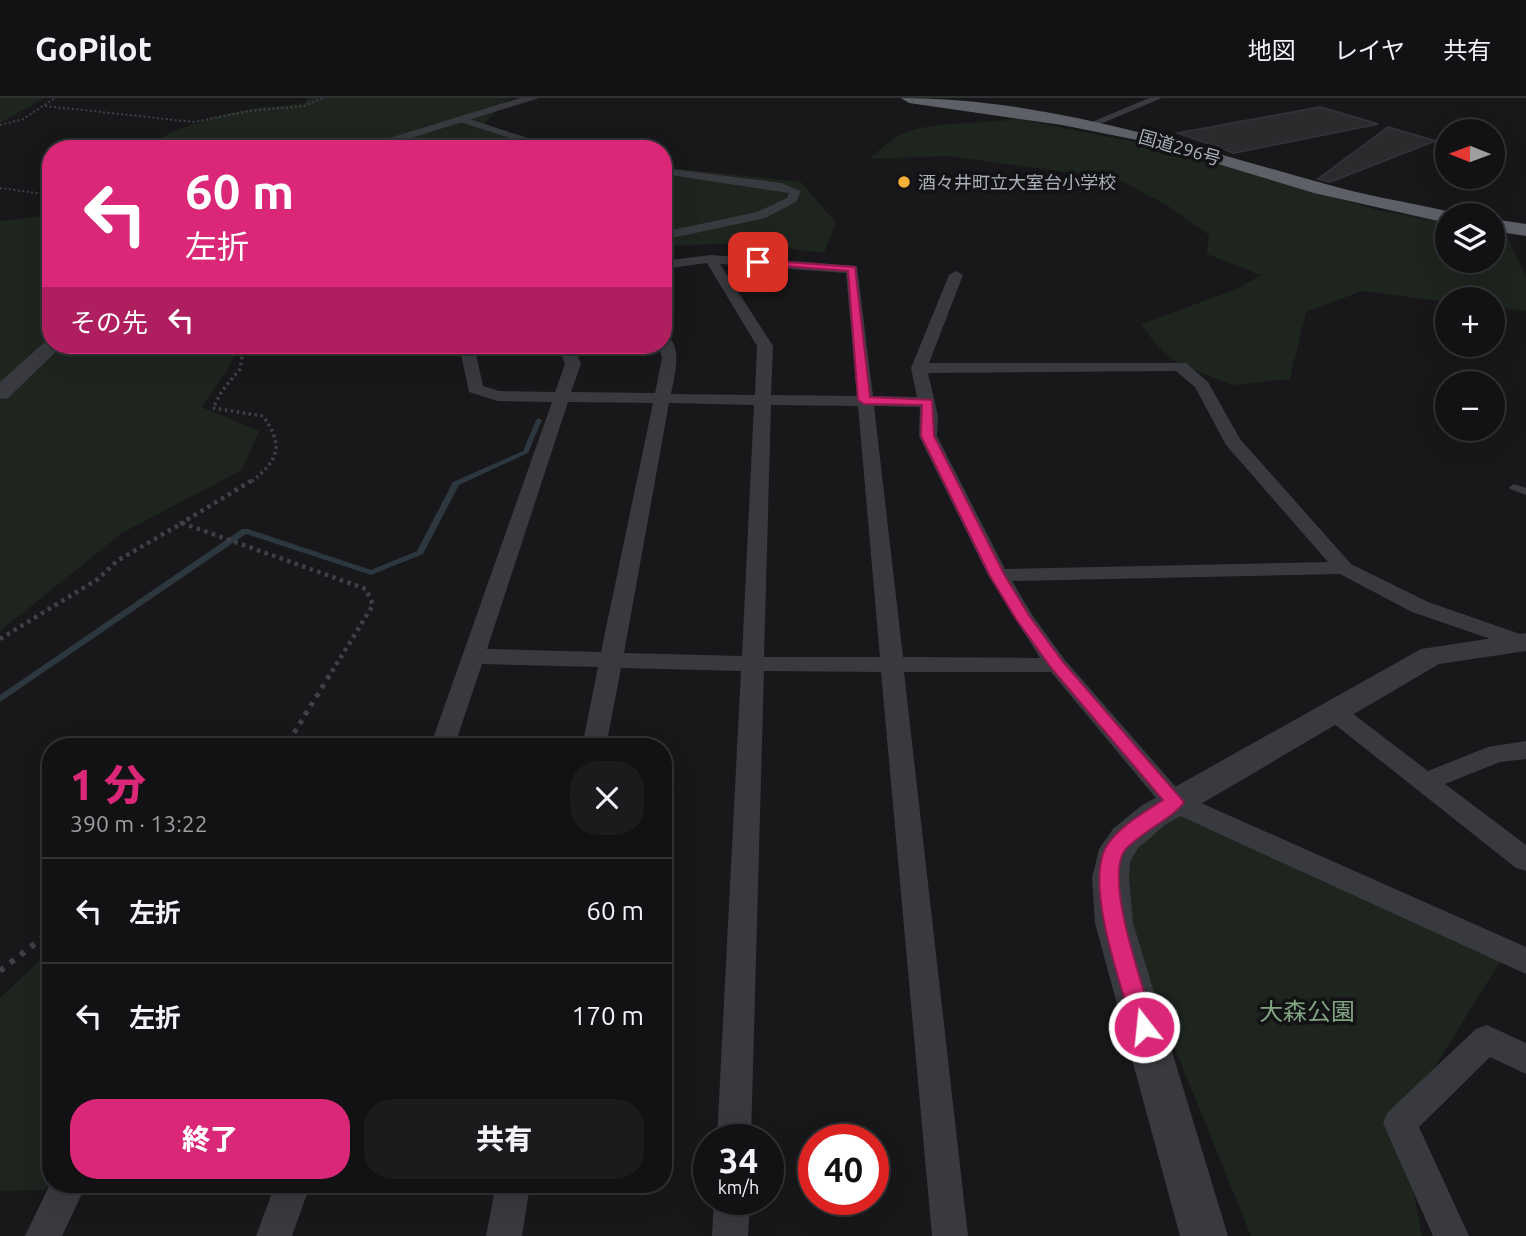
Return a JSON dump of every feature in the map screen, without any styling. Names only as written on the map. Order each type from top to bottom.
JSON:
[{"type":"highway","name":"国道296号","points":[[909,98],[1090,125],[1186,147],[1321,189],[1435,214]]},
{"type":"highway","points":[[1505,227],[1526,230]]},
{"type":"street","points":[[391,140],[533,98]]},
{"type":"street","points":[[1090,125],[1157,98]]},
{"type":"street","points":[[460,119],[527,140]]},
{"type":"street","points":[[672,172],[781,186],[795,191],[792,201],[761,215],[672,234]]},
{"type":"street","points":[[672,264],[711,259],[852,269],[950,1236]]},
{"type":"street","points":[[711,259],[765,346],[735,1124]]},
{"type":"street","points":[[956,275],[919,368],[928,402],[928,436],[998,576],[1057,665],[1174,802],[1526,961]]},
{"type":"street","points":[[0,393],[43,354]]},
{"type":"street","points":[[469,354],[475,389],[498,396],[928,402]]},
{"type":"street","points":[[445,738],[573,364],[569,354]]},
{"type":"street","points":[[596,738],[663,397],[668,354]]},
{"type":"street","points":[[919,368],[1180,366],[1202,385],[1232,441],[1344,568],[1420,607],[1524,642]]},
{"type":"street","points":[[998,576],[1344,568]]},
{"type":"street","points":[[1204,1236],[1114,923],[1108,881],[1115,848],[1149,818],[1174,802],[1336,713],[1431,656],[1524,642]]},
{"type":"street","points":[[472,656],[751,664],[1057,665]]},
{"type":"street","points":[[1336,713],[1526,860]]},
{"type":"street","points":[[1425,782],[1497,753],[1526,750]]},
{"type":"street","points":[[1451,1236],[1400,1123],[1487,1039],[1526,1059]]},
{"type":"street","points":[[43,1236],[64,1193]]},
{"type":"street","points":[[274,1236],[289,1193]]},
{"type":"street","points":[[504,1236],[512,1193]]},
{"type":"street","points":[[730,1236],[731,1215]]},
{"type":"lane","points":[[1514,487],[1526,492]]},
{"type":"path","points":[[0,125],[23,119],[55,98]]},
{"type":"path","points":[[45,106],[194,122],[249,111],[304,106],[323,98]]},
{"type":"path","points":[[0,188],[42,194]]},
{"type":"path","points":[[0,639],[98,579],[117,561],[257,479],[275,457],[275,433],[263,416],[213,408],[222,391],[240,369],[242,354]]},
{"type":"path","points":[[176,527],[182,523],[366,589],[373,605],[298,728],[288,738]]},
{"type":"path","points":[[1,968],[42,938]]},
{"type":"green space","points":[[0,98],[45,98],[0,123]]},
{"type":"green space","points":[[308,98],[512,98],[504,102],[485,123],[516,140],[158,140],[184,127],[229,113],[305,103]]},
{"type":"green space","points":[[1018,119],[1181,151],[1377,210],[1435,221],[1435,273],[1505,273],[1506,234],[1526,277],[1526,311],[1505,308],[1505,287],[1435,287],[1435,300],[1362,291],[1306,312],[1290,379],[1232,385],[1177,363],[1157,346],[1141,324],[1237,289],[1261,275],[1207,254],[1209,235],[1168,206],[1118,179],[948,156],[869,159],[904,133],[944,125]]},
{"type":"green space","points":[[672,168],[801,182],[836,223],[824,253],[744,243],[672,246]]},
{"type":"green space","points":[[42,216],[42,354],[235,354],[228,370],[201,407],[259,431],[242,470],[122,533],[0,631],[0,401],[10,392],[0,391],[0,221]]},
{"type":"green space","name":"大森公園","points":[[1174,802],[1506,952],[1400,1123],[1422,1236],[1251,1236],[1112,893],[1115,848]]},
{"type":"green space","points":[[42,958],[42,1190],[0,1191],[0,998]]},
{"type":"building","points":[[1320,107],[1378,124],[1234,153],[1178,133]]},
{"type":"building","points":[[1388,127],[1435,141],[1330,182],[1318,179]]},
{"type":"waterway","points":[[0,699],[245,531],[371,573],[420,552],[456,484],[526,452],[539,420]]},
{"type":"place","name":"酒々井町立大室台小学校","points":[[904,182]]},
{"type":"route","points":[[758,262],[852,269],[864,400],[928,402],[928,436],[998,576],[1024,619],[1057,665],[1174,802],[1149,818],[1115,848],[1108,881],[1114,923],[1144,1027]]}]
